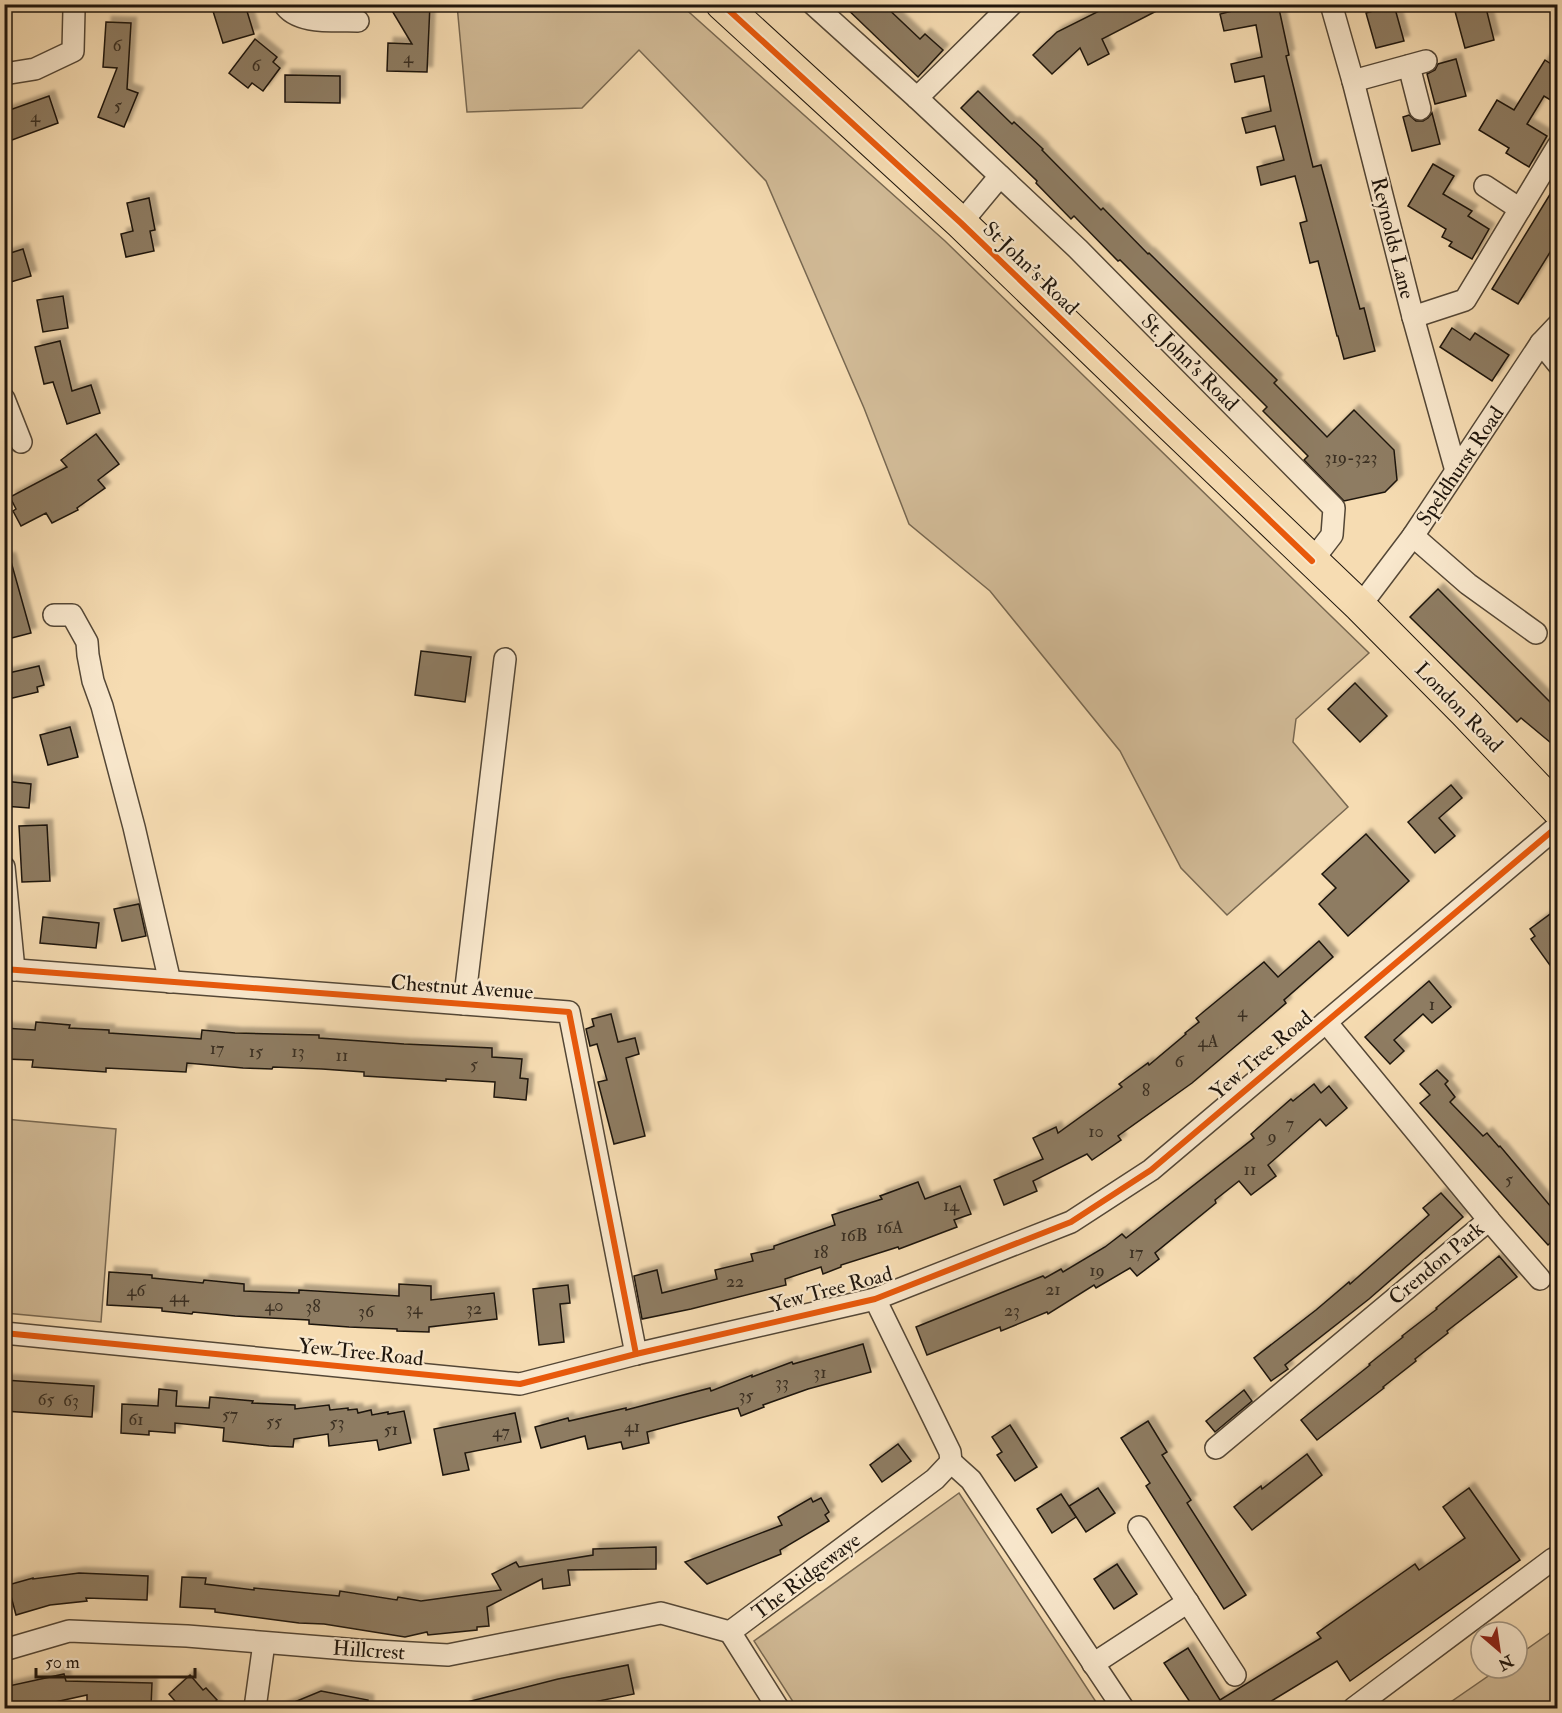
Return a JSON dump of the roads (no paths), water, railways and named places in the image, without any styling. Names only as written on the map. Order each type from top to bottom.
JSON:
[{"type":"highway","name":"St John's Road","points":[[722,4],[962,223],[1360,606]]},
{"type":"highway","name":"London Road","points":[[1360,606],[1465,712],[1557,810]]},
{"type":"street","points":[[284,4],[288,11],[310,20],[358,21]]},
{"type":"street","name":"St. John's Road","points":[[813,4],[1078,249],[1334,508],[1332,535],[1312,561]]},
{"type":"street","points":[[917,98],[1012,4]]},
{"type":"street","name":"Reynolds Lane","points":[[1331,4],[1456,471]]},
{"type":"street","points":[[4,74],[34,69],[73,51],[74,10]]},
{"type":"street","points":[[1353,81],[1418,64],[1420,109]]},
{"type":"street","points":[[1413,317],[1465,300],[1557,146]]},
{"type":"street","points":[[962,223],[1000,176]]},
{"type":"street","points":[[1485,186],[1520,209]]},
{"type":"street","name":"Speldhurst Road","points":[[1360,606],[1413,536],[1541,343],[1557,325]]},
{"type":"street","points":[[1541,343],[1557,364]]},
{"type":"street","points":[[4,399],[21,441]]},
{"type":"street","points":[[1413,536],[1468,584],[1536,633]]},
{"type":"street","points":[[54,615],[72,615],[87,642],[90,670],[102,706],[134,827],[170,982]]},
{"type":"street","points":[[464,1004],[505,659]]},
{"type":"street","name":"Yew Tree Road","points":[[4,1333],[520,1384],[636,1354],[875,1299],[1071,1222],[1151,1170],[1557,826]]},
{"type":"street","name":"Chestnut Avenue","points":[[4,867],[9,970],[568,1012],[636,1354]]},
{"type":"street","name":"Crendon Park","points":[[1216,1448],[1488,1220],[1326,1022]]},
{"type":"street","points":[[1488,1220],[1540,1278]]},
{"type":"street","points":[[875,1299],[950,1452],[951,1462],[971,1480],[1123,1708]]},
{"type":"street","name":"The Ridgewaye","points":[[778,1708],[730,1632],[935,1479],[951,1462]]},
{"type":"street","points":[[1139,1527],[1235,1675]]},
{"type":"street","points":[[1354,1708],[1553,1559]]},
{"type":"street","points":[[1093,1664],[1188,1602]]},
{"type":"street","name":"Hillcrest","points":[[4,1650],[69,1631],[187,1636],[448,1655],[661,1613],[730,1632]]},
{"type":"street","points":[[255,1708],[264,1642]]}]
